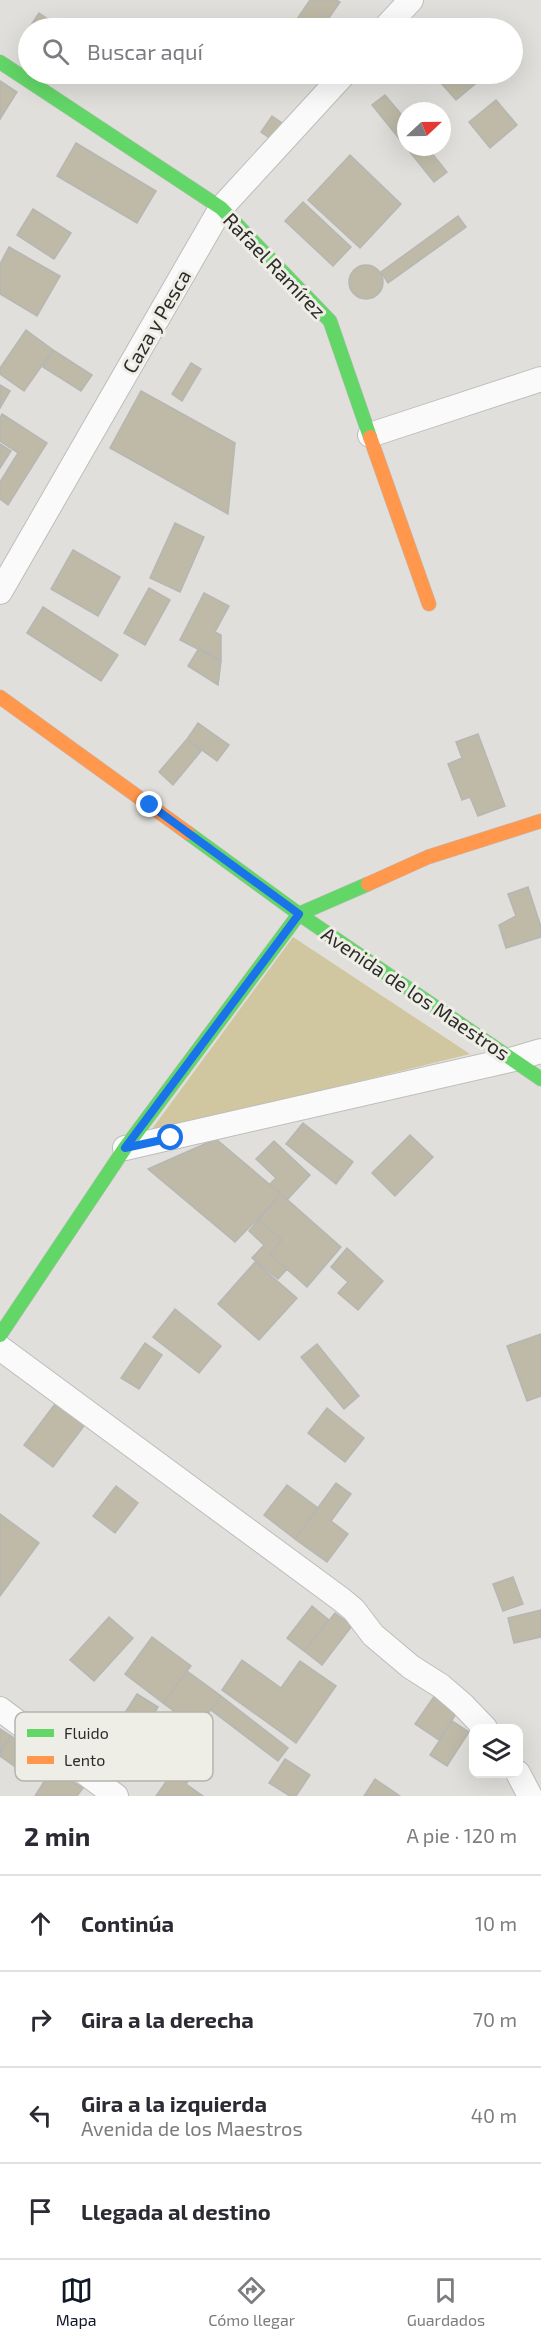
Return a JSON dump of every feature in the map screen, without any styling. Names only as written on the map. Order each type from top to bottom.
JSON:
[{"type":"street","points":[[394,18],[411,0]]},
{"type":"street","name":"Rafael Ramírez","points":[[0,62],[18,74]]},
{"type":"street","name":"Rafael Ramírez","points":[[33,84],[220,208],[330,321],[429,604]]},
{"type":"street","name":"Caza y Pesca","points":[[0,591],[220,208],[335,84]]},
{"type":"street","points":[[370,435],[541,380]]},
{"type":"street","name":"Avenida de los Maestros","points":[[0,697],[299,914],[541,1078]]},
{"type":"street","points":[[0,1335],[125,1148],[299,914],[428,857],[541,821]]},
{"type":"street","points":[[125,1148],[541,1051]]},
{"type":"street","points":[[0,1348],[342,1600],[354,1610],[373,1635],[411,1667],[455,1698],[481,1724]]},
{"type":"street","points":[[0,1709],[15,1720]]},
{"type":"street","points":[[521,1778],[530,1796]]},
{"type":"street","points":[[96,1781],[116,1796]]},
{"type":"shaded area","points":[[293,937],[470,1054],[149,1133]]},
{"type":"building","points":[[310,0],[340,2],[329,18],[298,18]]},
{"type":"building","points":[[39,13],[46,18],[36,18]]},
{"type":"building","points":[[0,81],[17,92],[0,119]]},
{"type":"building","points":[[442,84],[475,84],[456,100]]},
{"type":"building","points":[[385,95],[397,109],[397,136],[372,105]]},
{"type":"building","points":[[496,100],[517,125],[490,148],[469,122]]},
{"type":"building","points":[[272,116],[288,127],[277,143],[261,132]]},
{"type":"building","points":[[76,143],[156,191],[137,223],[57,176]]},
{"type":"building","points":[[350,155],[401,204],[360,248],[308,200]]},
{"type":"building","points":[[413,156],[434,156],[447,172],[434,182]]},
{"type":"building","points":[[303,202],[351,247],[333,266],[285,221]]},
{"type":"building","points":[[33,209],[71,233],[54,259],[17,235]]},
{"type":"building","points":[[458,216],[466,227],[388,283],[381,272]]},
{"type":"building","points":[[9,247],[60,276],[37,316],[0,294],[0,264]]},
{"type":"building","points":[[366,265],[378,270],[383,282],[378,294],[366,299],[354,294],[349,282],[354,270]]},
{"type":"building","points":[[26,330],[53,350],[24,391],[0,374],[0,368]]},
{"type":"building","points":[[53,350],[92,375],[81,391],[43,367]]},
{"type":"building","points":[[191,363],[201,369],[182,401],[172,394]]},
{"type":"building","points":[[0,385],[10,391],[0,408]]},
{"type":"building","points":[[141,391],[235,443],[228,514],[110,448]]},
{"type":"building","points":[[2,414],[47,443],[8,505],[0,499],[0,482],[18,453],[0,441]]},
{"type":"building","points":[[0,444],[11,451],[0,468]]},
{"type":"building","points":[[175,523],[204,537],[180,592],[150,578]]},
{"type":"building","points":[[73,550],[120,577],[98,616],[51,589]]},
{"type":"building","points":[[149,588],[170,600],[145,645],[124,633]]},
{"type":"building","points":[[204,593],[229,606],[215,632],[221,635],[221,661],[180,640]]},
{"type":"building","points":[[43,607],[118,655],[101,681],[27,633]]},
{"type":"building","points":[[199,648],[221,661],[218,685],[188,666]]},
{"type":"building","points":[[198,723],[229,745],[217,761],[187,739]]},
{"type":"building","points":[[478,734],[505,806],[478,816],[470,797],[462,800],[448,764],[462,758],[456,742]]},
{"type":"building","points":[[187,739],[201,751],[173,785],[159,772]]},
{"type":"building","points":[[528,887],[541,927],[541,937],[506,948],[499,925],[516,916],[508,894]]},
{"type":"building","points":[[303,1123],[353,1162],[336,1184],[286,1144]]},
{"type":"building","points":[[410,1135],[433,1157],[395,1196],[372,1173]]},
{"type":"building","points":[[216,1139],[281,1194],[235,1242],[148,1169]]},
{"type":"building","points":[[274,1141],[310,1175],[287,1200],[270,1184],[276,1178],[256,1159]]},
{"type":"building","points":[[281,1194],[341,1247],[307,1287],[270,1254],[282,1240],[258,1220]]},
{"type":"building","points":[[258,1220],[282,1240],[270,1254],[287,1269],[278,1279],[252,1258],[264,1245],[249,1231]]},
{"type":"building","points":[[347,1248],[383,1281],[358,1310],[338,1293],[348,1282],[331,1267]]},
{"type":"building","points":[[255,1262],[297,1298],[259,1340],[218,1304]]},
{"type":"building","points":[[175,1309],[221,1346],[199,1373],[153,1337]]},
{"type":"building","points":[[541,1334],[541,1396],[527,1401],[507,1346]]},
{"type":"building","points":[[145,1343],[162,1355],[139,1389],[121,1378]]},
{"type":"building","points":[[317,1344],[359,1396],[344,1409],[301,1357]]},
{"type":"building","points":[[61,1396],[90,1418],[53,1467],[24,1445]]},
{"type":"building","points":[[327,1408],[364,1438],[345,1462],[308,1433]]},
{"type":"building","points":[[336,1483],[351,1494],[331,1521],[348,1534],[327,1562],[295,1539]]},
{"type":"building","points":[[287,1485],[318,1508],[295,1539],[264,1515]]},
{"type":"building","points":[[116,1486],[138,1503],[115,1533],[93,1516]]},
{"type":"building","points":[[0,1514],[39,1543],[0,1596]]},
{"type":"building","points":[[513,1577],[523,1604],[503,1611],[493,1584]]},
{"type":"building","points":[[312,1606],[329,1620],[304,1651],[287,1638]]},
{"type":"building","points":[[541,1610],[541,1637],[514,1643],[508,1618]]},
{"type":"building","points":[[335,1613],[352,1626],[322,1665],[304,1651]]},
{"type":"building","points":[[109,1617],[133,1638],[94,1681],[70,1660]]},
{"type":"building","points":[[152,1637],[191,1666],[163,1703],[125,1674]]},
{"type":"building","points":[[242,1660],[281,1688],[300,1661],[336,1686],[296,1743],[222,1690]]},
{"type":"building","points":[[187,1671],[221,1696],[209,1712],[175,1712],[163,1703]]},
{"type":"building","points":[[137,1694],[158,1707],[155,1712],[125,1712]]},
{"type":"building","points":[[435,1695],[458,1711],[439,1740],[415,1724]]},
{"type":"building","points":[[221,1696],[288,1748],[278,1761],[211,1710]]},
{"type":"building","points":[[452,1721],[469,1732],[447,1766],[430,1755]]},
{"type":"building","points":[[0,1729],[11,1736],[0,1753]]},
{"type":"building","points":[[11,1736],[15,1739],[15,1767],[0,1756],[0,1751]]},
{"type":"building","points":[[285,1759],[310,1775],[296,1796],[290,1796],[269,1783]]},
{"type":"building","points":[[375,1779],[400,1796],[364,1796]]},
{"type":"building","points":[[44,1781],[72,1781],[83,1788],[77,1796],[35,1796]]},
{"type":"building","points":[[167,1781],[188,1781],[186,1784],[203,1796],[156,1796]]},
{"type":"traffic: fast","points":[[0,62],[18,74]]},
{"type":"traffic: fast","points":[[33,84],[221,208],[330,321],[370,437]]},
{"type":"traffic: fast","points":[[188,833],[299,914],[541,1079]]},
{"type":"traffic: fast","points":[[0,1335],[125,1148],[299,914],[368,884]]},
{"type":"traffic: slow","points":[[370,437],[429,604]]},
{"type":"traffic: slow","points":[[0,697],[188,833]]},
{"type":"traffic: slow","points":[[368,884],[428,857],[541,821]]},
{"type":"route","points":[[150,805],[299,914],[125,1148],[171,1138]]}]
